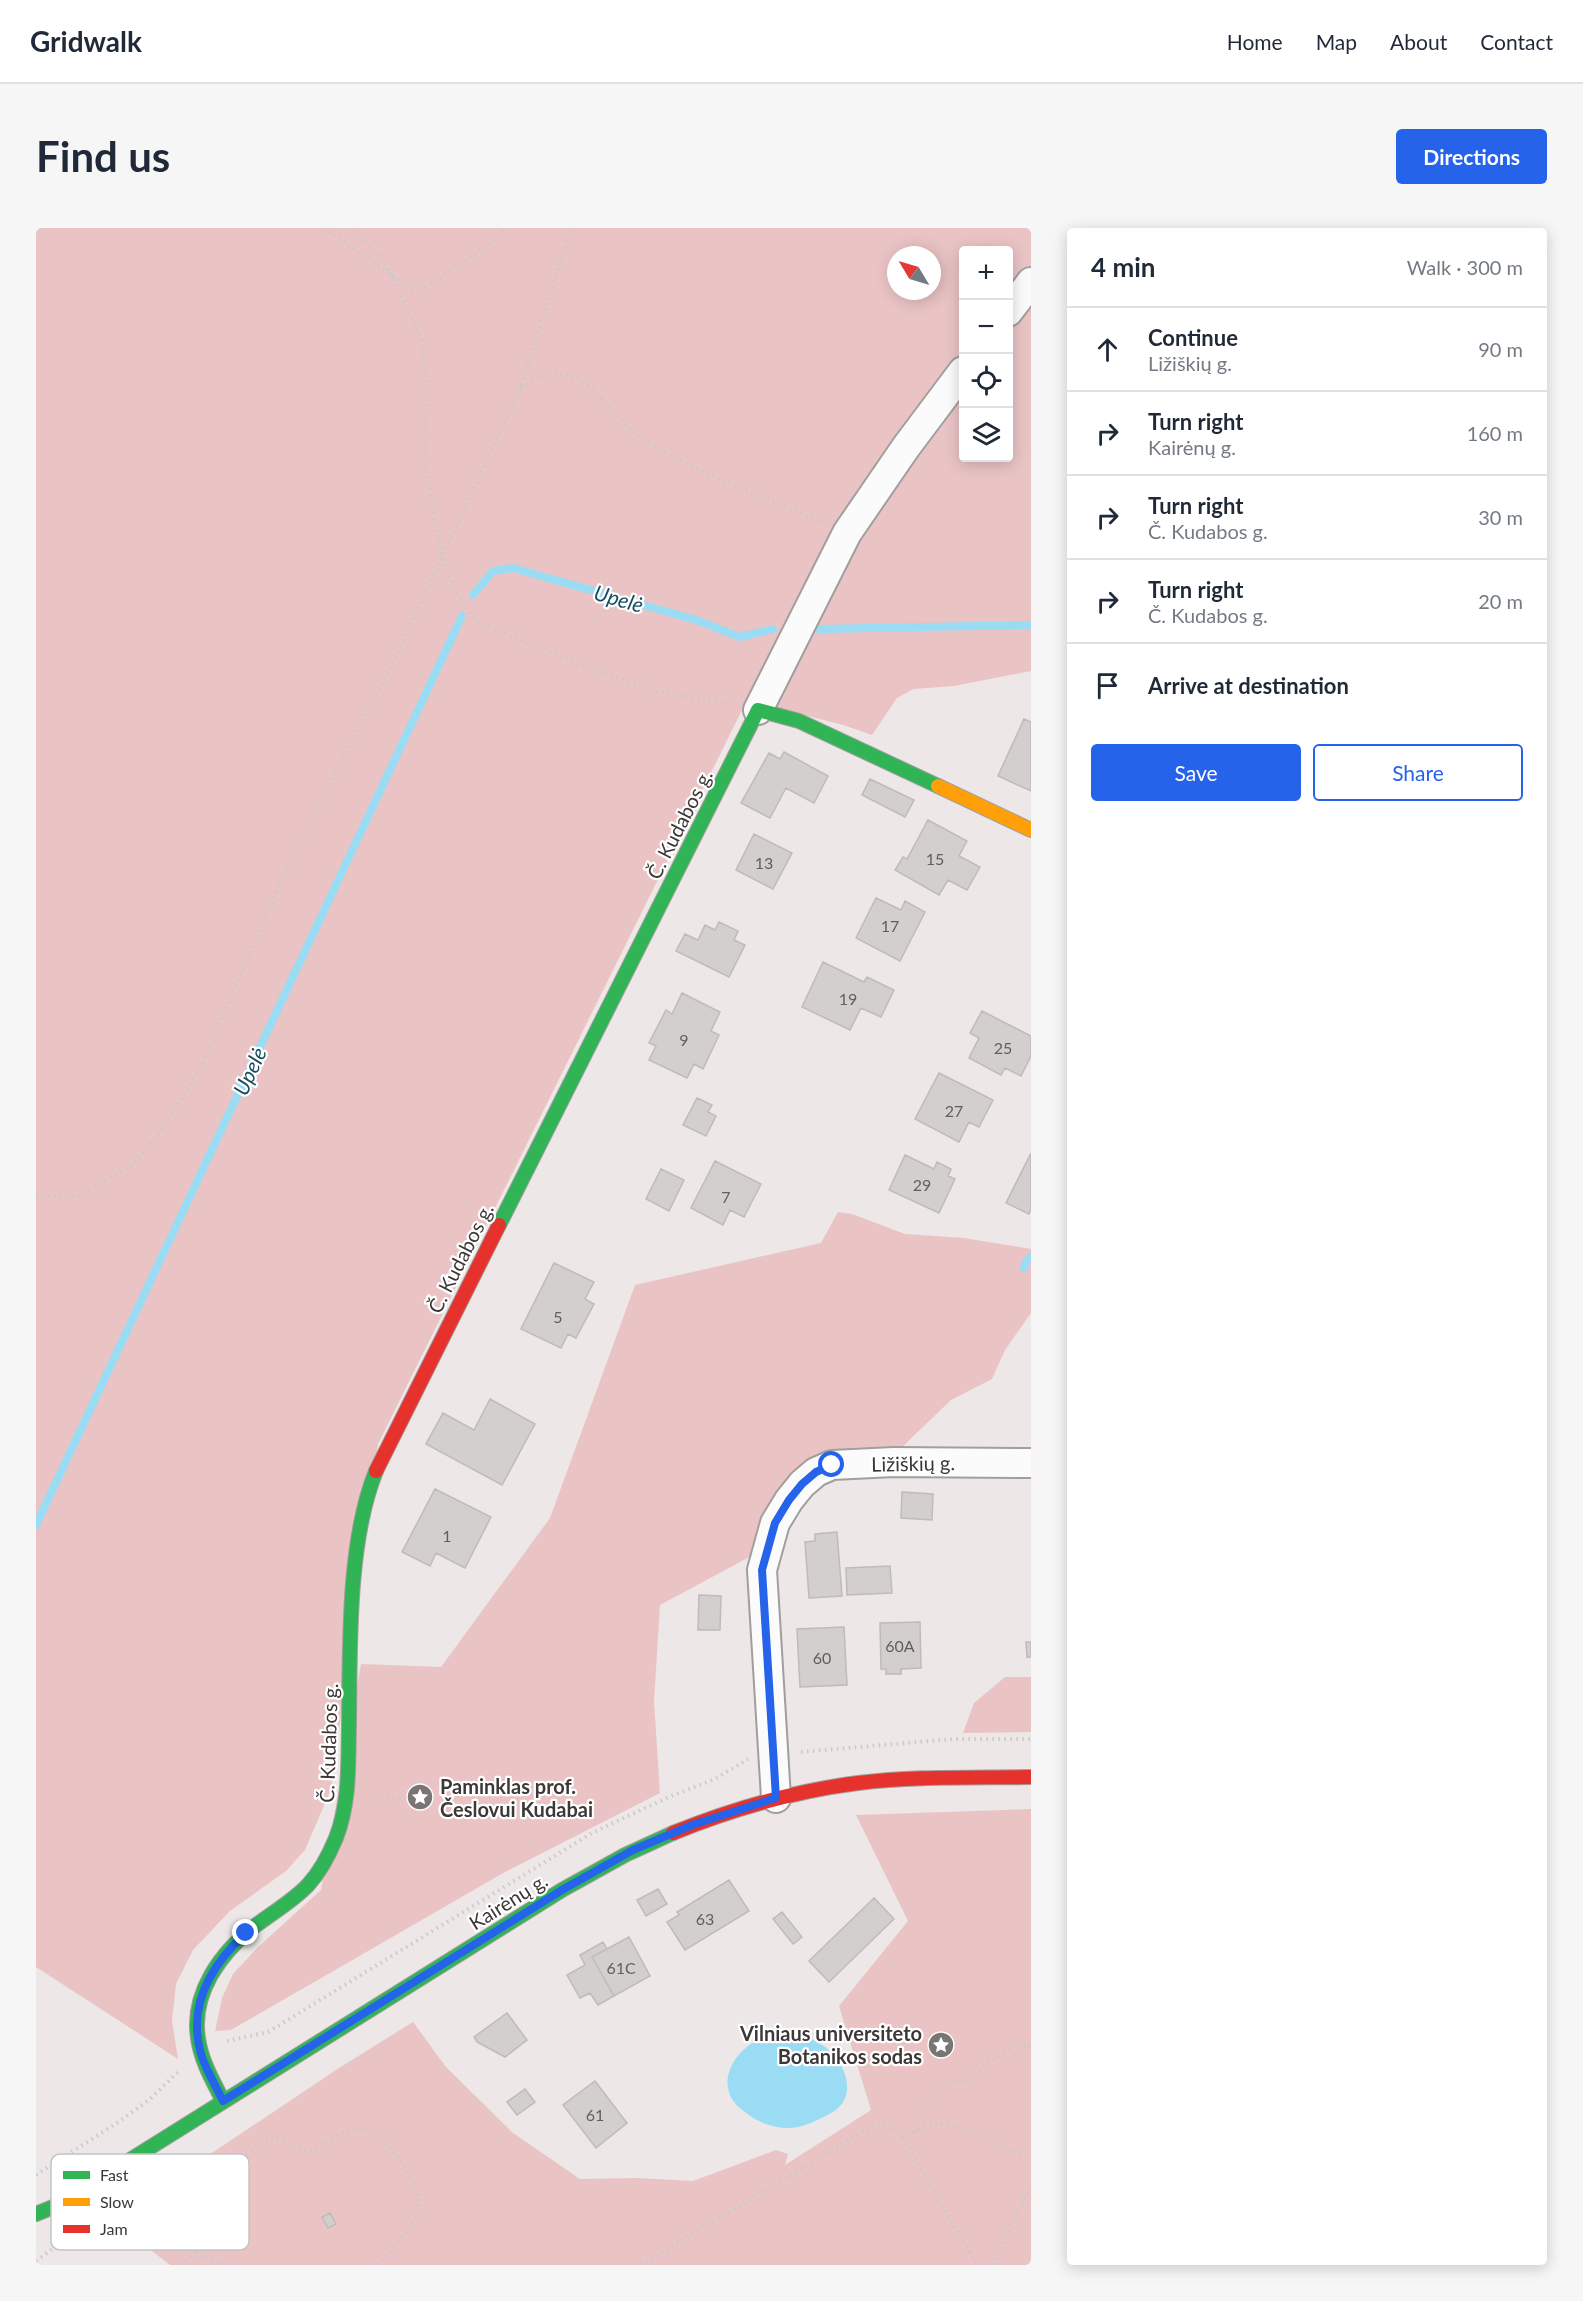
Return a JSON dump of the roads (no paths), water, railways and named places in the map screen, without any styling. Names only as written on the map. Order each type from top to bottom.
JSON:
[{"type":"street","points":[[1013,305],[1031,282]]},
{"type":"street","points":[[959,376],[846,533],[758,710],[799,721],[1031,830]]},
{"type":"street","name":"Č. Kudabos g.","points":[[223,2101],[202,2055],[196,2028],[200,2002],[209,1977],[226,1952],[246,1933],[307,1886],[321,1868],[339,1832],[347,1803],[350,1652],[356,1556],[368,1491],[385,1450],[758,710]]},
{"type":"street","name":"Ližiškių g.","points":[[776,1798],[762,1570],[775,1523],[789,1500],[816,1472],[832,1465],[894,1461],[1031,1462]]},
{"type":"street","name":"Kairėnų g.","points":[[139,2154],[552,1896],[633,1850],[692,1825],[776,1798],[858,1783],[932,1779],[1031,1778]]},
{"type":"street","name":"Kairėnų g.","points":[[36,2214],[51,2208]]},
{"type":"street","name":"Kairėnų g.","points":[[36,2226],[51,2212]]},
{"type":"water","points":[[784,2033],[811,2039],[828,2049],[842,2066],[846,2076],[846,2097],[840,2106],[831,2113],[794,2128],[772,2126],[753,2118],[730,2096],[728,2083],[728,2075],[735,2059],[747,2047],[765,2037]]},
{"type":"waterway","name":"Upelė","points":[[473,595],[493,571],[513,568],[696,620],[740,637],[773,629]]},
{"type":"waterway","name":"Upelė","points":[[36,1525],[462,616]]},
{"type":"waterway","name":"Upelė","points":[[819,629],[1031,625]]},
{"type":"waterway","points":[[1024,1268],[1026,1261],[1031,1257]]},
{"type":"place","name":"Paminklas prof. Česlovui Kudabai","points":[[420,1797]]},
{"type":"place","name":"Vilniaus universiteto Botanikos sodas","points":[[941,2045]]}]
